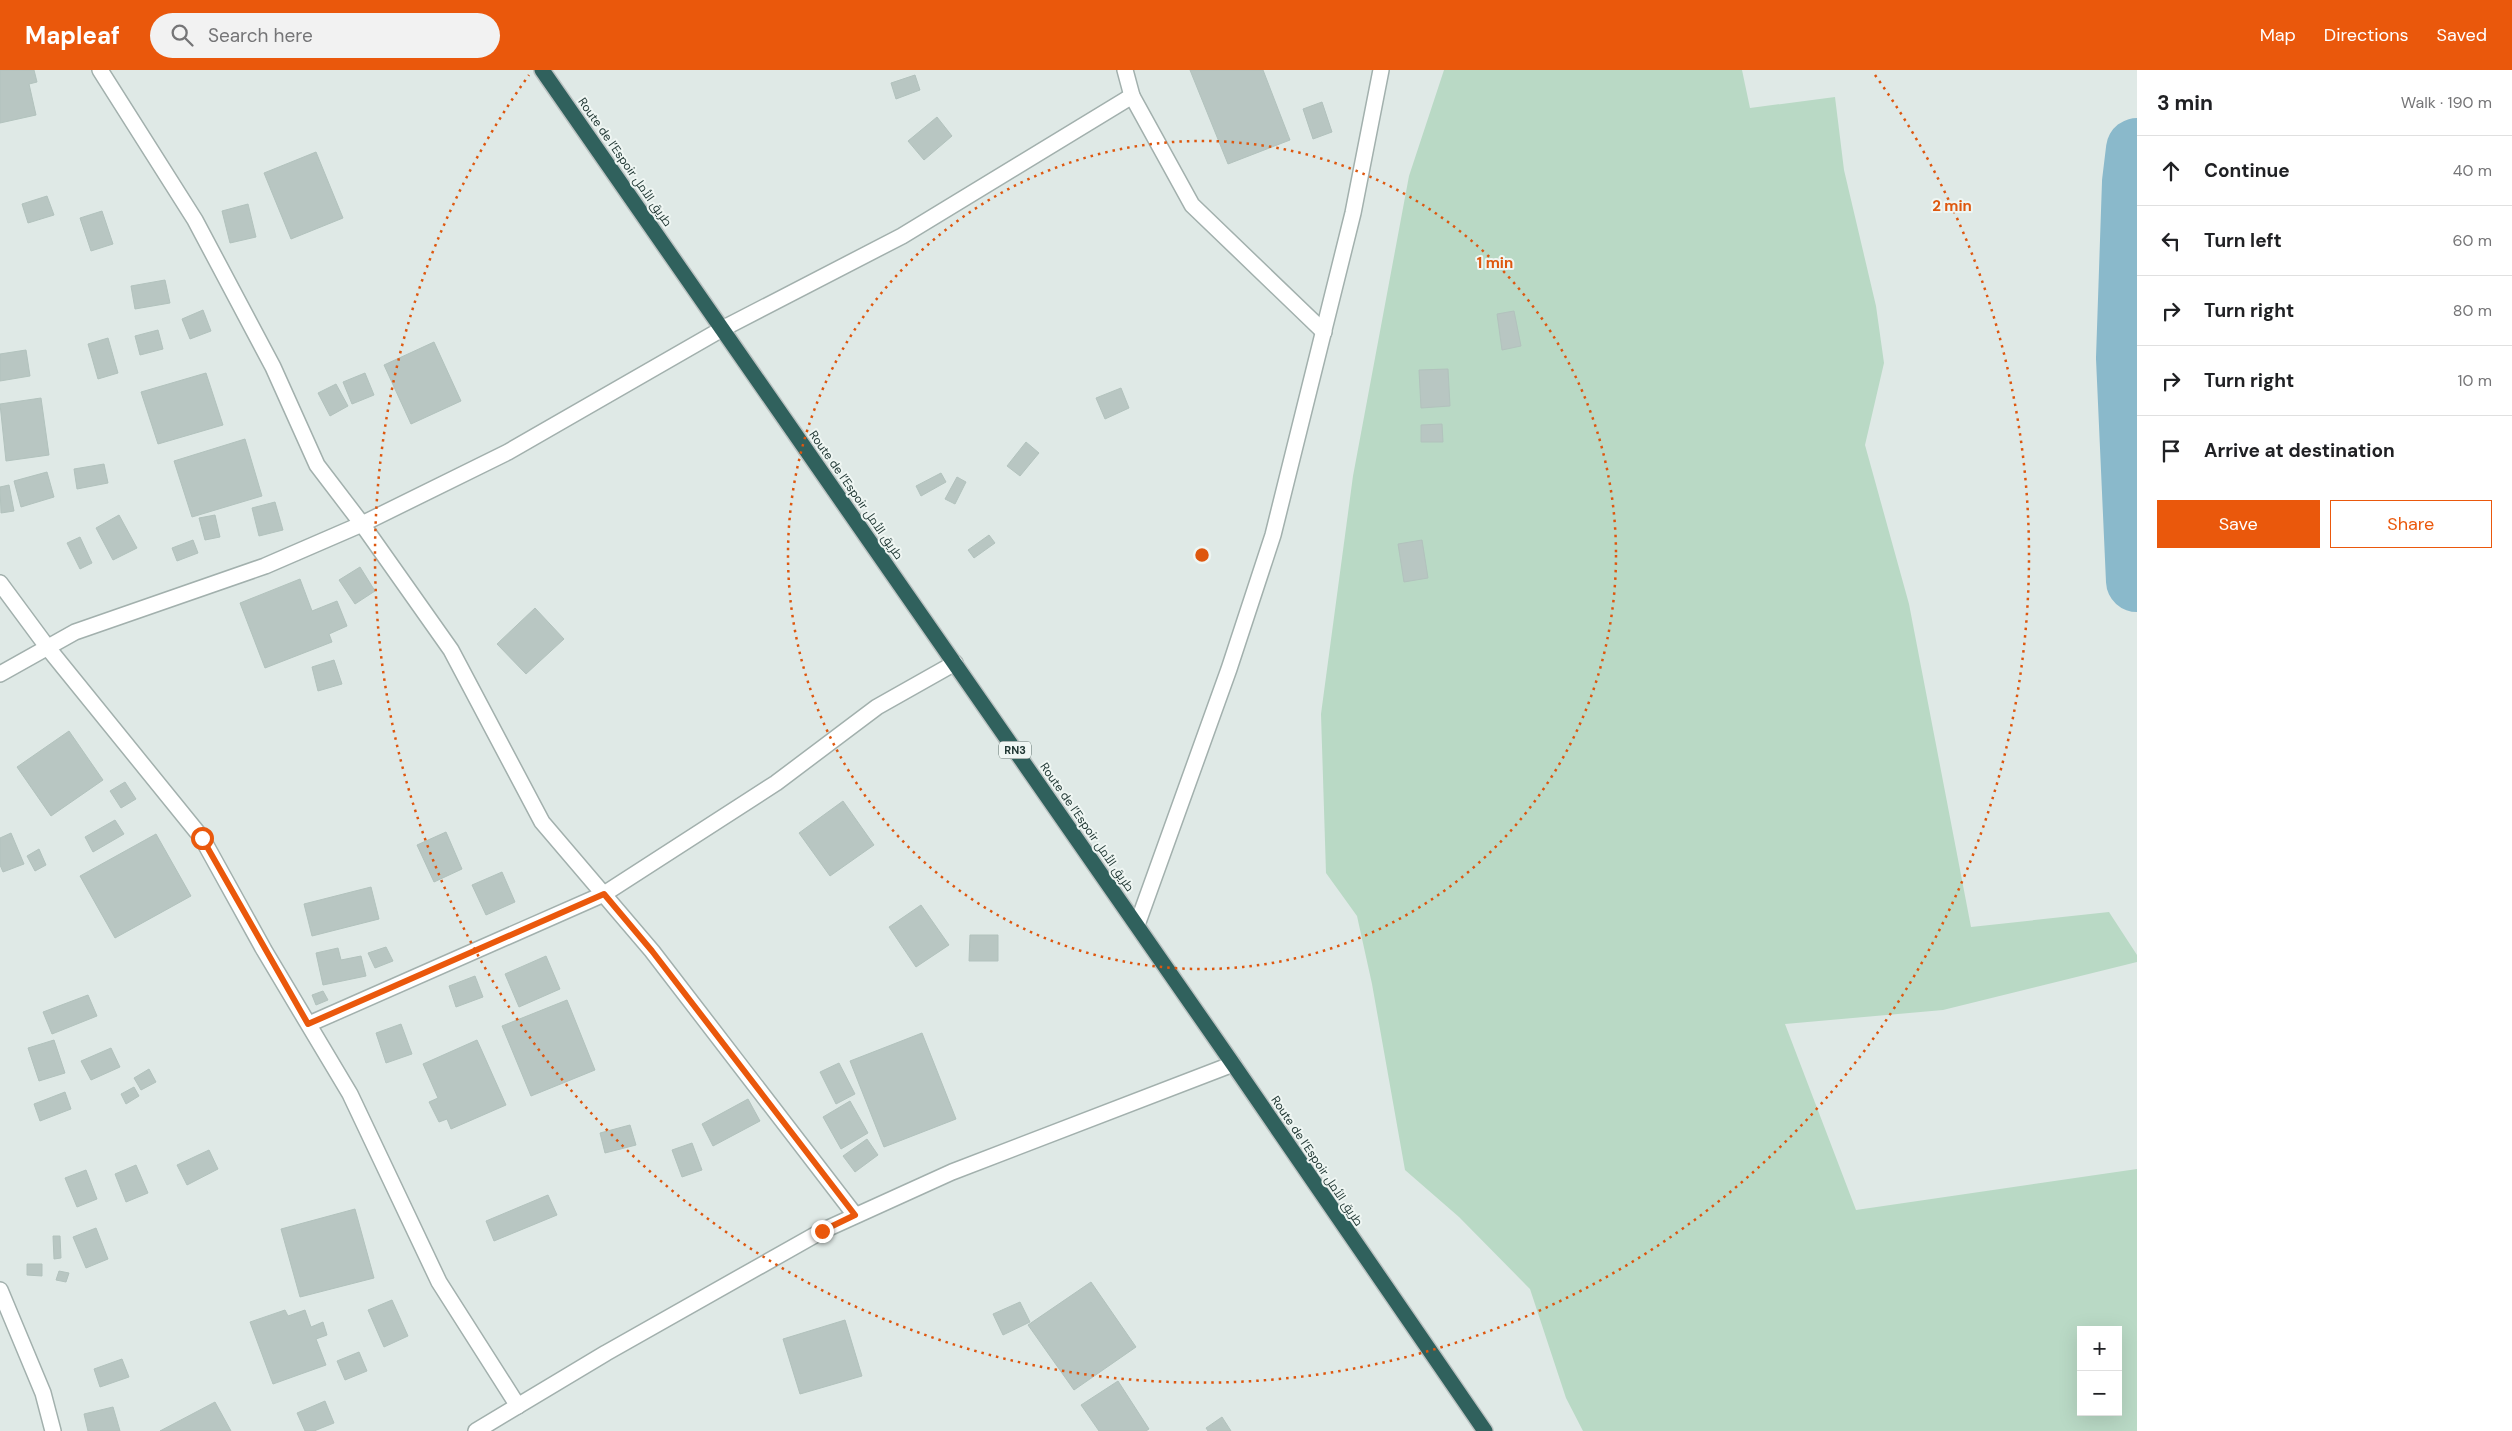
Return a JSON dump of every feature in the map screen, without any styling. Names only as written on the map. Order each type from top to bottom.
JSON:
[{"type":"highway","name":"Route de l’Espoir طريق الأمل","points":[[542,70],[1137,925],[1485,1431]]},
{"type":"street","points":[[100,70],[195,220],[273,368],[317,465],[362,524],[451,650],[542,822],[652,951],[855,1215]]},
{"type":"street","points":[[1125,70],[1132,96],[1192,205],[1324,332]]},
{"type":"street","points":[[1137,925],[1229,669],[1273,535],[1353,213],[1381,70]]},
{"type":"street","points":[[0,674],[75,632],[266,566],[362,524],[508,452],[722,329],[902,236],[1132,96]]},
{"type":"street","points":[[0,583],[48,648],[202,838],[350,1094],[439,1282],[518,1406]]},
{"type":"street","points":[[308,1024],[604,894],[776,784],[877,707],[955,663]]},
{"type":"street","points":[[476,1431],[606,1353],[822,1231],[952,1172],[1232,1064]]},
{"type":"street","points":[[0,1290],[43,1394],[53,1431]]},
{"type":"green space","points":[[1444,70],[1742,70],[1750,108],[1835,97],[1844,170],[1876,306],[1884,363],[1865,445],[1909,604],[1971,927],[2109,912],[2137,955],[2137,962],[1943,1010],[1785,1024],[1856,1210],[2137,1169],[2137,1431],[1583,1431],[1566,1398],[1530,1289],[1459,1217],[1405,1170],[1372,984],[1357,916],[1326,873],[1321,714],[1353,476],[1409,176]]},
{"type":"building","points":[[0,70],[34,70],[37,82],[29,84],[36,115],[0,123]]},
{"type":"building","points":[[1190,70],[1263,70],[1290,140],[1228,164]]},
{"type":"building","points":[[915,75],[920,90],[896,99],[891,83]]},
{"type":"building","points":[[1322,102],[1332,132],[1313,139],[1303,109]]},
{"type":"building","points":[[937,117],[952,136],[924,160],[908,141]]},
{"type":"building","points":[[316,152],[343,218],[291,239],[264,173]]},
{"type":"building","points":[[47,196],[54,215],[28,223],[22,204]]},
{"type":"building","points":[[248,204],[256,237],[230,243],[222,211]]},
{"type":"building","points":[[102,211],[113,244],[91,251],[80,218]]},
{"type":"building","points":[[165,280],[170,303],[135,309],[131,286]]},
{"type":"building","points":[[203,310],[211,331],[190,339],[182,319]]},
{"type":"building","points":[[1514,311],[1521,346],[1502,350],[1497,314]]},
{"type":"building","points":[[158,330],[163,349],[140,355],[135,336]]},
{"type":"building","points":[[108,338],[118,373],[98,379],[88,344]]},
{"type":"building","points":[[434,342],[461,401],[411,424],[384,365]]},
{"type":"building","points":[[26,350],[30,376],[0,381],[0,354]]},
{"type":"building","points":[[1448,369],[1450,406],[1421,408],[1419,370]]},
{"type":"building","points":[[206,373],[223,425],[158,444],[141,392]]},
{"type":"building","points":[[365,373],[374,395],[352,404],[343,382]]},
{"type":"building","points":[[336,384],[348,406],[330,416],[318,393]]},
{"type":"building","points":[[1121,388],[1129,408],[1105,419],[1096,398]]},
{"type":"building","points":[[41,398],[49,455],[6,461],[0,404]]},
{"type":"building","points":[[1442,424],[1443,442],[1421,442],[1421,425]]},
{"type":"building","points":[[245,439],[262,496],[192,517],[174,461]]},
{"type":"building","points":[[1026,442],[1039,453],[1020,476],[1007,466]]},
{"type":"building","points":[[104,464],[108,483],[77,489],[74,469]]},
{"type":"building","points":[[47,472],[54,497],[21,507],[14,481]]},
{"type":"building","points":[[941,473],[946,482],[921,496],[916,486]]},
{"type":"building","points":[[957,477],[966,482],[955,504],[945,499]]},
{"type":"building","points":[[9,485],[14,511],[1,513],[0,487]]},
{"type":"building","points":[[275,502],[283,530],[259,536],[252,508]]},
{"type":"building","points":[[119,515],[137,548],[113,560],[96,528]]},
{"type":"building","points":[[215,515],[220,537],[205,540],[199,518]]},
{"type":"building","points":[[989,535],[995,543],[974,558],[968,550]]},
{"type":"building","points":[[80,537],[92,563],[80,569],[67,543]]},
{"type":"building","points":[[193,540],[198,553],[177,561],[172,548]]},
{"type":"building","points":[[1422,540],[1428,578],[1404,582],[1398,544]]},
{"type":"building","points":[[360,567],[375,591],[355,604],[339,580]]},
{"type":"building","points":[[300,579],[312,611],[337,601],[347,626],[329,634],[332,642],[265,668],[240,603]]},
{"type":"building","points":[[535,608],[564,639],[526,674],[497,644]]},
{"type":"building","points":[[334,660],[342,684],[318,691],[312,667]]},
{"type":"building","points":[[69,731],[103,780],[51,816],[17,767]]},
{"type":"building","points":[[125,782],[136,799],[121,808],[110,791]]},
{"type":"building","points":[[843,801],[874,845],[830,876],[799,833]]},
{"type":"building","points":[[115,820],[124,834],[93,852],[85,837]]},
{"type":"building","points":[[446,832],[462,869],[434,882],[417,845]]},
{"type":"building","points":[[11,833],[24,864],[3,872],[0,865],[0,838]]},
{"type":"building","points":[[156,834],[191,896],[115,938],[80,876]]},
{"type":"building","points":[[39,849],[46,865],[35,871],[27,856]]},
{"type":"building","points":[[502,872],[515,902],[486,915],[472,885]]},
{"type":"building","points":[[371,887],[379,919],[312,936],[304,904]]},
{"type":"building","points":[[921,905],[949,945],[916,967],[889,927]]},
{"type":"building","points":[[970,935],[998,935],[998,961],[969,961]]},
{"type":"building","points":[[386,947],[393,961],[375,968],[368,953]]},
{"type":"building","points":[[338,948],[341,960],[361,956],[366,976],[323,985],[316,953]]},
{"type":"building","points":[[546,956],[560,989],[519,1007],[505,974]]},
{"type":"building","points":[[475,976],[483,997],[456,1007],[449,986]]},
{"type":"building","points":[[323,991],[328,1000],[316,1005],[312,995]]},
{"type":"building","points":[[88,995],[97,1016],[52,1034],[43,1012]]},
{"type":"building","points":[[567,1000],[595,1070],[531,1096],[502,1026]]},
{"type":"building","points":[[401,1024],[412,1054],[386,1063],[376,1033]]},
{"type":"building","points":[[922,1033],[956,1119],[884,1147],[850,1061]]},
{"type":"building","points":[[54,1040],[65,1073],[39,1081],[28,1048]]},
{"type":"building","points":[[477,1040],[506,1105],[451,1129],[447,1119],[439,1122],[429,1102],[438,1098],[423,1064]]},
{"type":"building","points":[[111,1048],[120,1067],[91,1080],[81,1061]]},
{"type":"building","points":[[839,1063],[855,1094],[836,1104],[820,1072]]},
{"type":"building","points":[[149,1069],[156,1082],[141,1090],[134,1078]]},
{"type":"building","points":[[134,1087],[139,1096],[126,1104],[121,1094]]},
{"type":"building","points":[[65,1092],[71,1109],[40,1121],[34,1104]]},
{"type":"building","points":[[748,1099],[760,1121],[713,1146],[702,1124]]},
{"type":"building","points":[[850,1101],[868,1133],[841,1149],[823,1117]]},
{"type":"building","points":[[630,1125],[636,1145],[605,1153],[600,1133]]},
{"type":"building","points":[[867,1139],[878,1155],[855,1172],[843,1156]]},
{"type":"building","points":[[692,1143],[702,1170],[682,1177],[672,1150]]},
{"type":"building","points":[[209,1150],[218,1169],[187,1185],[177,1165]]},
{"type":"building","points":[[136,1165],[148,1193],[126,1202],[115,1174]]},
{"type":"building","points":[[86,1170],[97,1199],[77,1207],[65,1178]]},
{"type":"building","points":[[548,1195],[557,1215],[494,1241],[486,1221]]},
{"type":"building","points":[[355,1209],[374,1278],[300,1297],[281,1229]]},
{"type":"building","points":[[96,1228],[108,1259],[86,1268],[73,1237]]},
{"type":"building","points":[[53,1236],[60,1236],[61,1258],[54,1259]]},
{"type":"building","points":[[27,1264],[42,1264],[42,1276],[27,1275]]},
{"type":"building","points":[[59,1271],[69,1273],[66,1282],[56,1280]]},
{"type":"building","points":[[1091,1282],[1136,1347],[1074,1390],[1028,1325]]},
{"type":"building","points":[[392,1300],[408,1336],[384,1347],[368,1310]]},
{"type":"building","points":[[1020,1302],[1030,1322],[1003,1335],[993,1314]]},
{"type":"building","points":[[285,1310],[288,1316],[305,1310],[311,1327],[323,1322],[327,1335],[316,1339],[326,1365],[273,1384],[250,1322]]},
{"type":"building","points":[[845,1320],[862,1376],[800,1394],[783,1339]]},
{"type":"building","points":[[359,1352],[367,1371],[345,1380],[337,1361]]},
{"type":"building","points":[[122,1359],[129,1377],[100,1387],[94,1369]]},
{"type":"building","points":[[1118,1381],[1149,1429],[1146,1431],[1099,1431],[1081,1405]]},
{"type":"building","points":[[325,1401],[334,1423],[314,1431],[305,1431],[297,1413]]},
{"type":"building","points":[[215,1402],[231,1431],[160,1431]]},
{"type":"building","points":[[113,1407],[120,1431],[88,1431],[84,1414]]},
{"type":"building","points":[[1222,1417],[1231,1431],[1208,1431],[1206,1428]]},
{"type":"waterway","points":[[2137,149],[2133,182],[2127,358],[2137,581]]},
{"type":"route","points":[[202,838],[264,950],[308,1024],[604,894],[652,951],[855,1215],[822,1231]]}]
